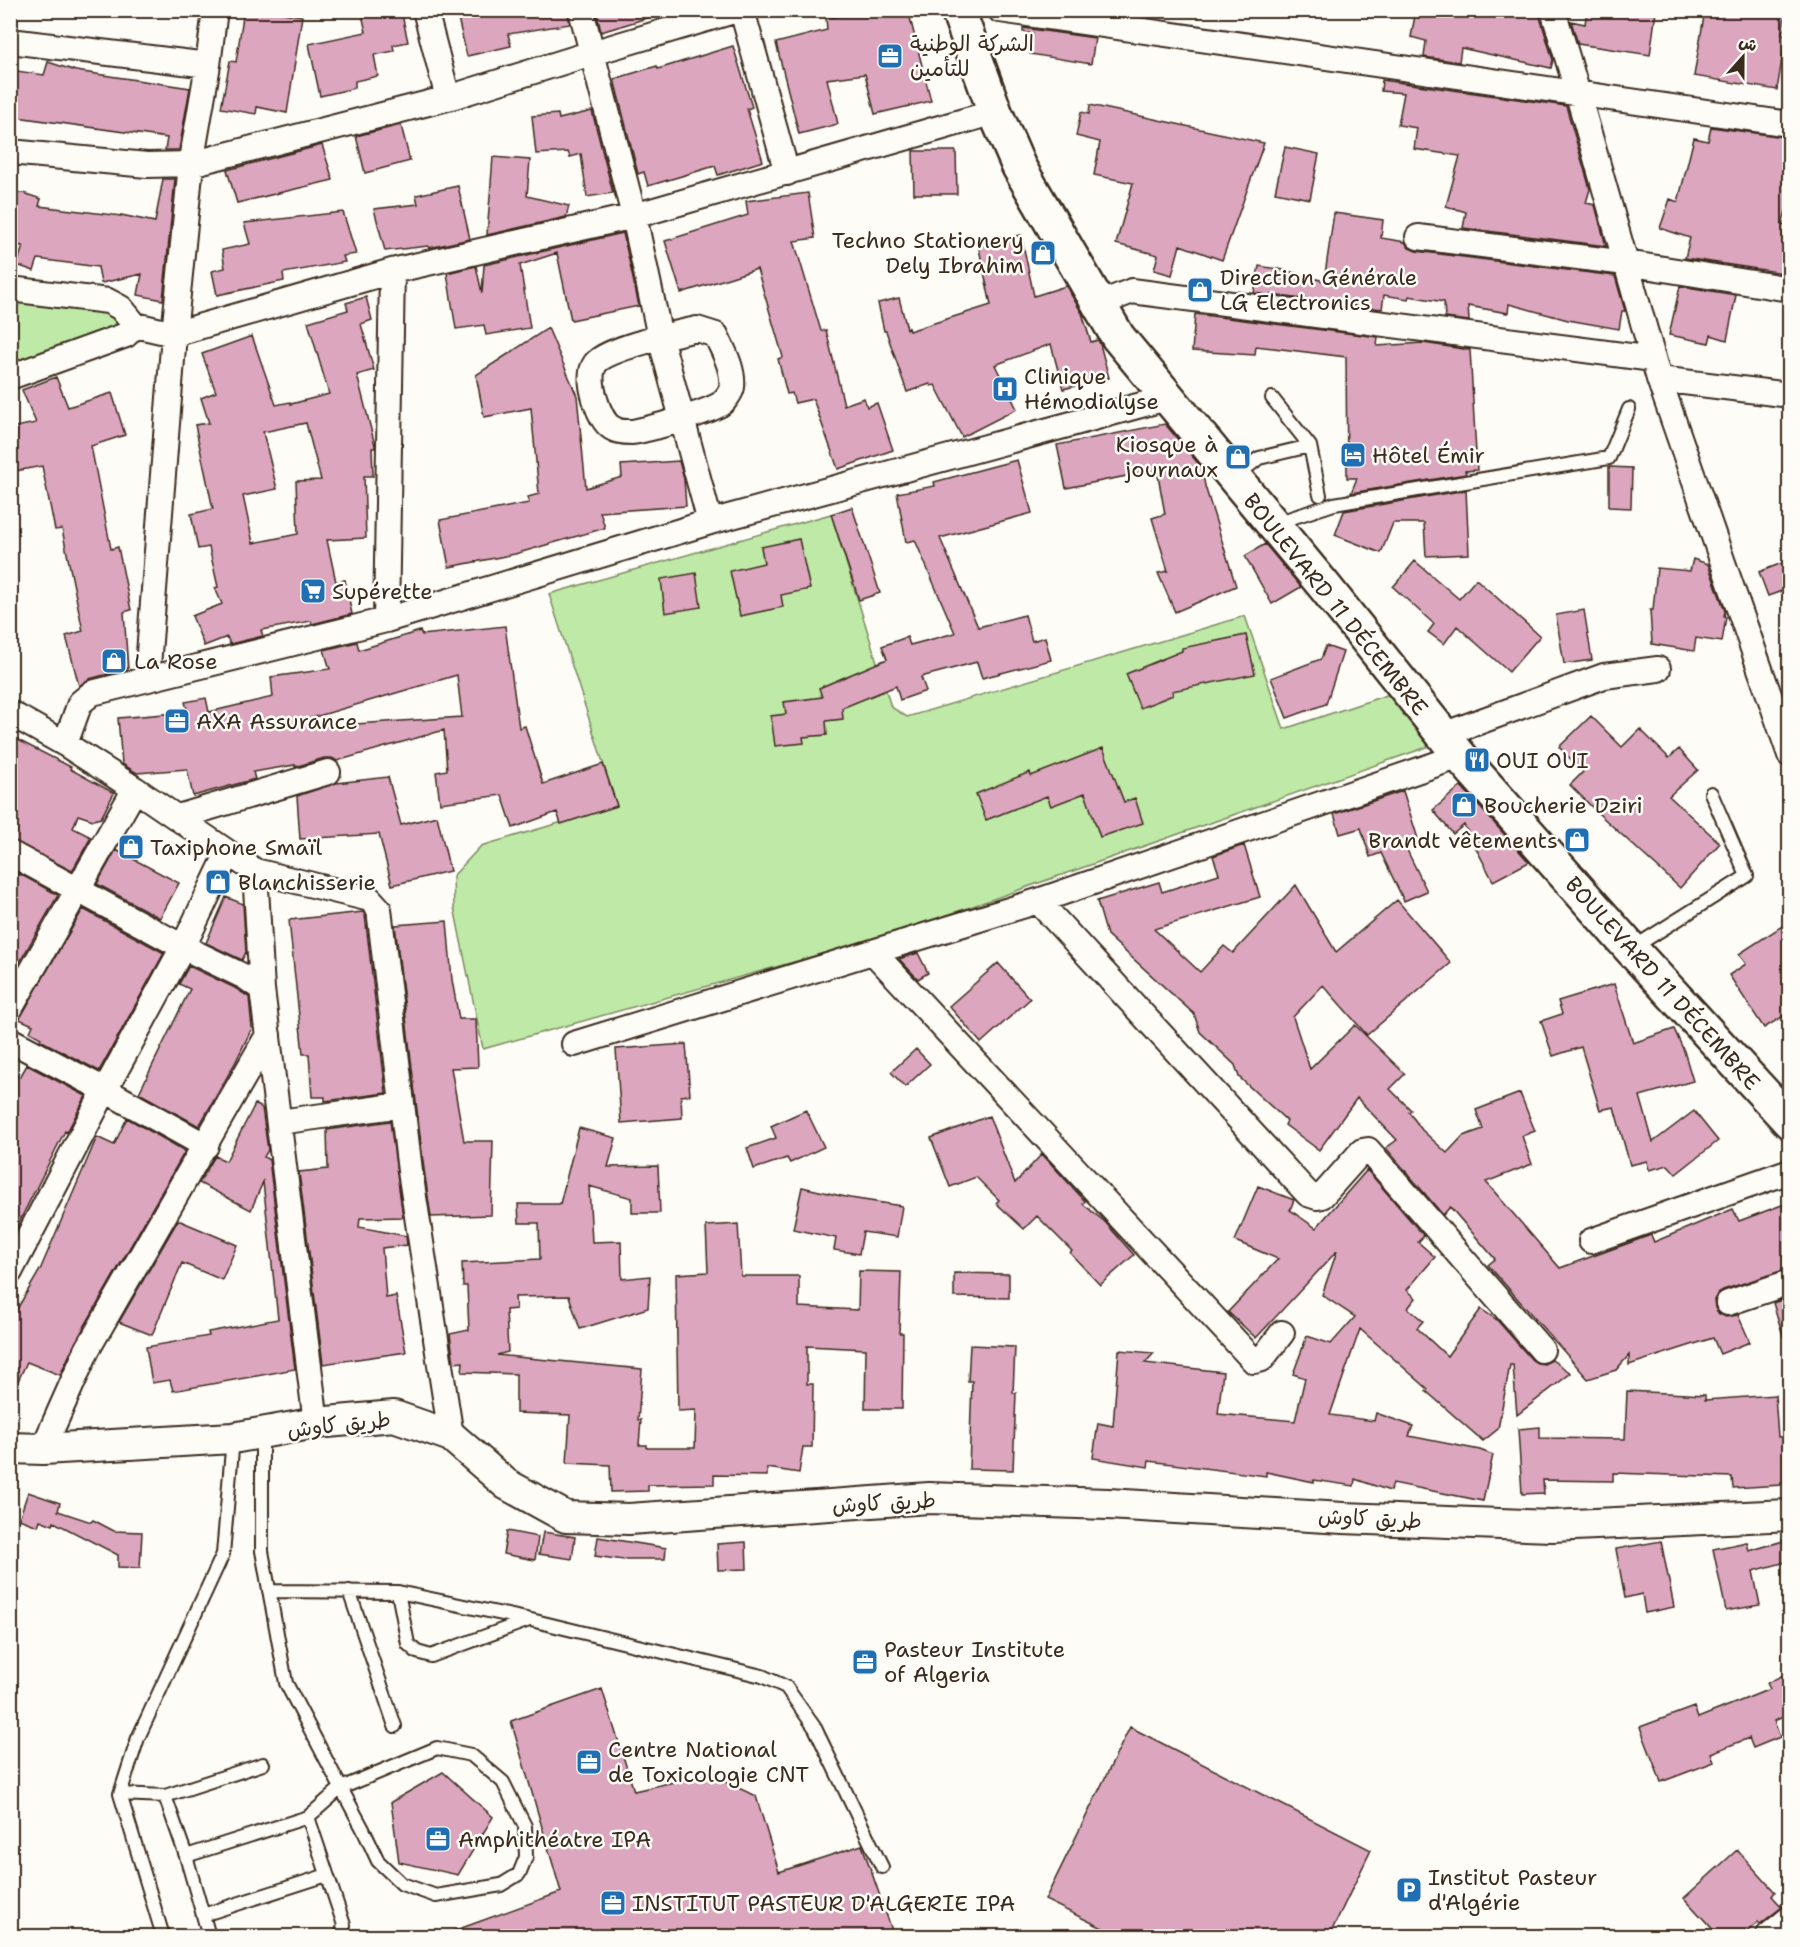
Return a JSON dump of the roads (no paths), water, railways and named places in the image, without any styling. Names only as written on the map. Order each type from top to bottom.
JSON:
[{"type":"main road","name":"BOULEVARD 11 DÉCEMBRE","points":[[958,10],[995,112],[1019,167],[1118,337],[1451,745],[1630,949],[1790,1122]]},
{"type":"street","points":[[147,679],[174,334],[191,164],[215,10]]},
{"type":"street","points":[[425,10],[448,98]]},
{"type":"street","points":[[581,10],[634,216],[660,337],[710,522]]},
{"type":"street","points":[[10,152],[147,165],[191,164],[448,98],[738,10]]},
{"type":"street","points":[[742,10],[788,173]]},
{"type":"street","points":[[1000,10],[1790,124]]},
{"type":"street","points":[[1553,10],[1656,369],[1783,718],[1790,755]]},
{"type":"street","points":[[10,41],[208,65]]},
{"type":"street","points":[[10,290],[108,301],[121,308],[135,325],[174,334],[392,271],[634,216],[995,112]]},
{"type":"street","points":[[1418,237],[1626,262],[1790,289]]},
{"type":"street","points":[[386,620],[392,271]]},
{"type":"street","points":[[1099,304],[1132,291],[1656,369],[1790,395]]},
{"type":"street","points":[[10,377],[126,335],[135,325]]},
{"type":"street","points":[[697,329],[716,335],[728,359],[732,387],[720,404],[681,418],[630,432],[615,430],[607,425],[595,399],[591,373],[595,362],[603,356],[660,337],[697,329]]},
{"type":"street","points":[[65,744],[80,703],[92,693],[386,620],[710,522],[1167,398]]},
{"type":"street","name":"BOULEVARD 11 DÉCEMBRE","points":[[1451,745],[1604,676],[1658,669]]},
{"type":"street","points":[[10,713],[65,744],[135,789],[255,871],[370,899],[379,909],[402,1105],[451,1436]]},
{"type":"street","points":[[574,1044],[1038,901],[1451,745]]},
{"type":"street","points":[[178,817],[328,772]]},
{"type":"street","points":[[10,1009],[76,889],[135,789]]},
{"type":"street","points":[[10,853],[183,947],[245,977],[262,989]]},
{"type":"street","points":[[10,1272],[105,1089],[183,947],[228,853]]},
{"type":"street","points":[[255,871],[262,989],[316,1423]]},
{"type":"street","points":[[1038,901],[1308,1194],[1322,1196],[1362,1151],[1368,1150],[1542,1350]]},
{"type":"street","points":[[874,953],[1254,1361],[1262,1359],[1282,1333]]},
{"type":"street","points":[[43,1449],[87,1350],[268,1035]]},
{"type":"street","points":[[10,1040],[105,1089],[206,1146]]},
{"type":"street","points":[[279,1122],[402,1105]]},
{"type":"street","points":[[1591,1241],[1790,1171]]},
{"type":"street","points":[[1728,1303],[1790,1282]]},
{"type":"street","name":"طريق كاوش","points":[[10,1448],[43,1449],[232,1438],[316,1423],[394,1416],[451,1436],[506,1484],[567,1517],[629,1519],[929,1498],[1108,1504],[1343,1518],[1552,1526],[1790,1515]]},
{"type":"street","points":[[1768,1936],[1790,1918]]},
{"type":"lane","points":[[1272,398],[1310,446],[1320,495]]},
{"type":"lane","points":[[1272,524],[1334,504],[1609,458],[1629,409]]},
{"type":"lane","points":[[1234,478],[1259,458],[1310,446]]},
{"type":"lane","points":[[1630,949],[1747,876],[1711,793]]},
{"type":"lane","points":[[186,1856],[308,1817],[342,1788],[437,1748],[471,1755],[503,1782],[525,1826],[526,1857],[519,1874],[501,1885],[436,1896],[402,1884],[378,1861],[342,1788],[286,1683],[262,1551],[262,1433]]},
{"type":"lane","points":[[163,1936],[120,1794],[138,1738],[223,1554],[232,1438]]},
{"type":"lane","points":[[269,1591],[398,1592],[531,1620],[762,1676],[786,1687],[815,1728],[882,1867]]},
{"type":"lane","points":[[349,1591],[396,1725]]},
{"type":"lane","points":[[398,1592],[408,1644],[417,1652],[431,1656],[531,1620]]},
{"type":"lane","points":[[120,1794],[165,1796],[263,1764]]},
{"type":"lane","points":[[165,1796],[186,1856],[209,1936]]},
{"type":"lane","points":[[308,1817],[344,1925],[341,1936]]},
{"type":"lane","points":[[203,1915],[327,1875]]},
{"type":"place","name":"الشركة الوطنية للتأمين","points":[[890,56]]},
{"type":"place","name":"Techno Stationery Dely Ibrahim","points":[[1043,253]]},
{"type":"place","name":"Direction Générale LG Electronics","points":[[1200,290]]},
{"type":"place","name":"Clinique Hémodialyse","points":[[1005,389]]},
{"type":"place","name":"Hôtel Émir","points":[[1353,455]]},
{"type":"place","name":"Kiosque à journaux","points":[[1238,457]]},
{"type":"place","name":"Supérette","points":[[313,591]]},
{"type":"place","name":"La Rose","points":[[114,661]]},
{"type":"place","name":"AXA Assurance","points":[[177,721]]},
{"type":"place","name":"OUI OUI","points":[[1477,760]]},
{"type":"place","name":"Boucherie Dziri","points":[[1464,805]]},
{"type":"place","name":"Brandt vêtements","points":[[1577,840]]},
{"type":"place","name":"Taxiphone Smaïl","points":[[131,847]]},
{"type":"place","name":"Blanchisserie","points":[[218,882]]},
{"type":"place","name":"Pasteur Institute of Algeria","points":[[865,1662]]},
{"type":"place","name":"Centre National de Toxicologie CNT","points":[[589,1762]]},
{"type":"place","name":"Amphithéatre IPA","points":[[438,1839]]},
{"type":"place","name":"Institut Pasteur d'Algérie","points":[[1409,1890]]},
{"type":"place","name":"INSTITUT PASTEUR D'ALGERIE IPA","points":[[613,1903]]}]
